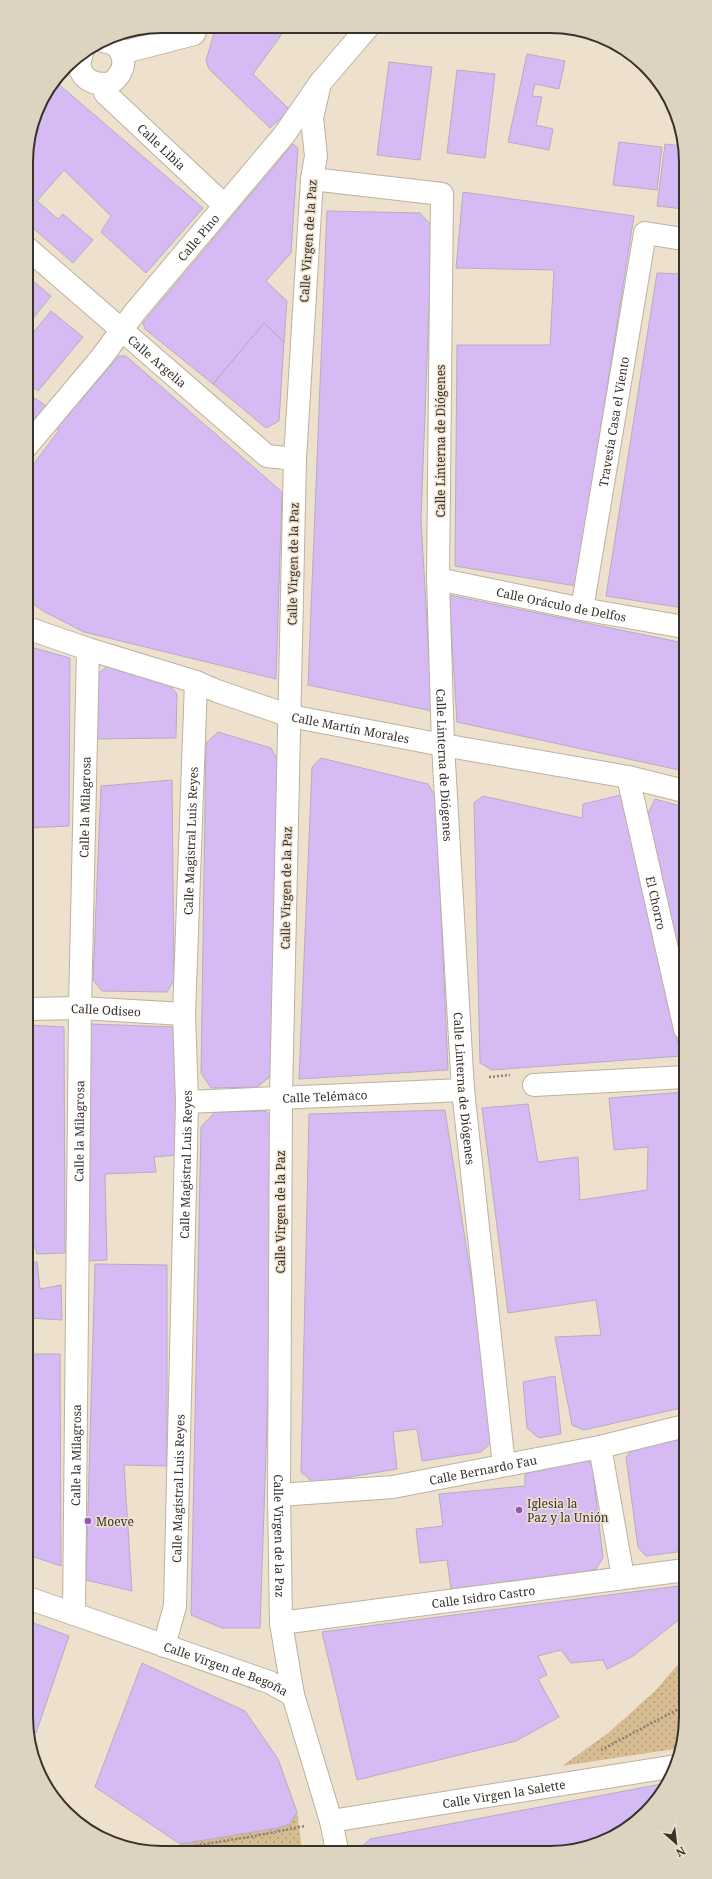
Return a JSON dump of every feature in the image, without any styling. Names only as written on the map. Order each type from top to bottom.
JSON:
[{"type":"street","points":[[114,43],[194,33]]},
{"type":"street","name":"Calle Pino","points":[[33,439],[284,134],[320,83],[363,33]]},
{"type":"street","points":[[79,64],[89,81],[96,84],[111,83],[122,72],[124,65],[111,44]]},
{"type":"street","name":"Calle Virgen de la Paz","points":[[293,1695],[281,1623],[279,1495],[281,1096],[295,459],[312,179],[316,156],[312,118],[320,83]]},
{"type":"street","name":"Calle Libia","points":[[104,84],[105,93],[224,205]]},
{"type":"street","name":"Calle Linterna de Diógenes","points":[[312,179],[442,194],[438,579],[443,745],[463,1084],[504,1465]]},
{"type":"street","name":"Travesía Casa el Viento","points":[[582,609],[645,233],[679,238]]},
{"type":"street","name":"Calle Argelia","points":[[33,253],[267,456],[295,459]]},
{"type":"street","name":"Calle Oráculo de Delfos","points":[[438,579],[582,609],[679,626]]},
{"type":"street","name":"Calle Martín Morales","points":[[33,630],[88,649],[196,682],[217,691],[290,716],[443,745],[628,777],[679,790]]},
{"type":"street","name":"Calle la Milagrosa","points":[[74,1614],[80,1008],[88,649]]},
{"type":"street","name":"Calle Magistral Luis Reyes","points":[[164,1646],[175,1606],[187,1102],[184,1014],[196,682]]},
{"type":"street","name":"El Chorro","points":[[628,777],[679,1002]]},
{"type":"street","name":"Calle Odiseo","points":[[33,1009],[80,1008],[184,1014]]},
{"type":"street","points":[[534,1085],[679,1077]]},
{"type":"street","name":"Calle Telémaco","points":[[187,1102],[281,1096],[359,1095],[463,1084]]},
{"type":"street","name":"Calle Bernardo Fau","points":[[279,1495],[393,1487],[600,1447],[679,1427]]},
{"type":"street","points":[[600,1447],[623,1577]]},
{"type":"street","name":"Calle Isidro Castro","points":[[281,1623],[679,1571]]},
{"type":"street","name":"Calle Virgen de Begoña","points":[[33,1600],[269,1682],[293,1695],[336,1846]]},
{"type":"street","name":"Calle Virgen la Salette","points":[[330,1821],[669,1767]]},
{"type":"path","points":[[463,1084],[522,1074],[534,1085]]},
{"type":"path","points":[[598,1752],[679,1709]]},
{"type":"path","points":[[193,1846],[255,1836],[330,1821]]},
{"type":"shaded area","points":[[679,1663],[679,1725],[675,1749],[562,1766],[607,1734],[655,1691]]},
{"type":"shaded area","points":[[297,1812],[301,1846],[182,1846],[180,1844],[278,1828],[290,1824]]},
{"type":"building","points":[[214,33],[283,33],[253,74],[290,110],[270,128],[209,69],[206,61]]},
{"type":"building","points":[[527,54],[565,61],[559,89],[535,84],[532,96],[542,97],[536,125],[553,129],[549,150],[508,142]]},
{"type":"building","points":[[389,62],[432,67],[420,160],[377,155]]},
{"type":"building","points":[[457,70],[495,74],[485,158],[447,153]]},
{"type":"building","points":[[59,85],[203,208],[146,273],[101,232],[111,216],[64,170],[37,201],[58,219],[63,214],[93,240],[73,263],[33,228],[34,145],[37,129],[46,105]]},
{"type":"building","points":[[619,142],[662,147],[657,190],[613,185]]},
{"type":"building","points":[[293,144],[298,148],[291,253],[266,281],[287,301],[284,342],[264,323],[213,384],[145,329],[143,323]]},
{"type":"building","points":[[665,144],[678,145],[679,209],[657,206]]},
{"type":"building","points":[[463,192],[634,216],[576,586],[455,566],[457,345],[550,345],[554,270],[456,268]]},
{"type":"building","points":[[327,211],[420,213],[432,226],[421,519],[432,711],[308,685]]},
{"type":"building","points":[[657,273],[679,274],[679,607],[606,596]]},
{"type":"building","points":[[33,281],[51,296],[33,318]]},
{"type":"building","points":[[51,311],[83,337],[38,391],[33,387],[33,333]]},
{"type":"building","points":[[264,323],[284,342],[279,421],[266,428],[213,384]]},
{"type":"building","points":[[119,356],[126,356],[282,492],[276,679],[84,632],[43,611],[33,604],[33,465],[59,430],[56,429]]},
{"type":"building","points":[[33,397],[46,406],[33,421]]},
{"type":"building","points":[[449,595],[679,642],[679,770],[457,722]]},
{"type":"building","points":[[33,648],[70,658],[69,826],[33,828]]},
{"type":"building","points":[[107,666],[166,681],[177,694],[176,738],[94,739],[97,675]]},
{"type":"building","points":[[218,732],[271,748],[280,765],[272,1075],[257,1087],[211,1088],[201,1073],[206,743]]},
{"type":"building","points":[[321,758],[428,784],[436,797],[448,1070],[299,1079],[312,767]]},
{"type":"building","points":[[172,780],[174,980],[167,992],[102,991],[93,980],[101,786]]},
{"type":"building","points":[[621,795],[679,1047],[679,1056],[492,1070],[480,1063],[474,803],[483,796],[582,818],[583,804]]},
{"type":"building","points":[[655,799],[679,806],[679,961],[648,814]]},
{"type":"building","points":[[90,1024],[175,1027],[178,1155],[154,1157],[156,1172],[105,1174],[107,1260],[87,1261]]},
{"type":"building","points":[[33,1025],[64,1027],[65,1253],[37,1254],[33,1241]]},
{"type":"building","points":[[679,1092],[679,1408],[584,1430],[572,1425],[555,1337],[601,1335],[596,1300],[508,1313],[482,1108],[528,1104],[538,1162],[578,1157],[580,1200],[647,1190],[648,1147],[614,1150],[609,1098]]},
{"type":"building","points":[[445,1110],[496,1438],[481,1452],[422,1461],[417,1429],[393,1432],[397,1469],[314,1483],[301,1472],[309,1114]]},
{"type":"building","points":[[266,1111],[277,1127],[260,1628],[222,1628],[191,1615],[201,1127],[215,1112]]},
{"type":"building","points":[[33,1262],[37,1262],[40,1289],[61,1285],[62,1320],[33,1318]]},
{"type":"building","points":[[95,1264],[167,1265],[167,1466],[124,1465],[132,1591],[86,1580]]},
{"type":"building","points":[[33,1354],[60,1354],[61,1566],[33,1557]]},
{"type":"building","points":[[555,1376],[561,1434],[539,1438],[527,1428],[523,1382]]},
{"type":"building","points":[[679,1439],[679,1552],[646,1556],[638,1547],[626,1457],[634,1448]]},
{"type":"building","name":"Iglesia la Paz y la Unión","points":[[581,1459],[592,1463],[603,1558],[596,1569],[577,1574],[451,1589],[447,1560],[420,1563],[416,1529],[443,1526],[439,1494],[525,1486],[525,1474]]},
{"type":"building","points":[[679,1586],[679,1620],[633,1656],[607,1669],[603,1660],[571,1663],[561,1650],[538,1656],[547,1675],[538,1679],[559,1717],[516,1741],[357,1780],[322,1632]]},
{"type":"building","points":[[33,1623],[69,1636],[36,1733],[34,1731],[33,1717]]},
{"type":"building","points":[[142,1663],[245,1711],[278,1759],[297,1812],[290,1824],[278,1828],[180,1844],[95,1787]]},
{"type":"building","points":[[660,1784],[647,1802],[635,1814],[614,1829],[607,1833],[575,1844],[558,1846],[362,1846],[370,1839]]},
{"type":"place","name":"Iglesia la Paz y la Unión","points":[[519,1510]]},
{"type":"place","name":"Moeve","points":[[88,1521]]}]
